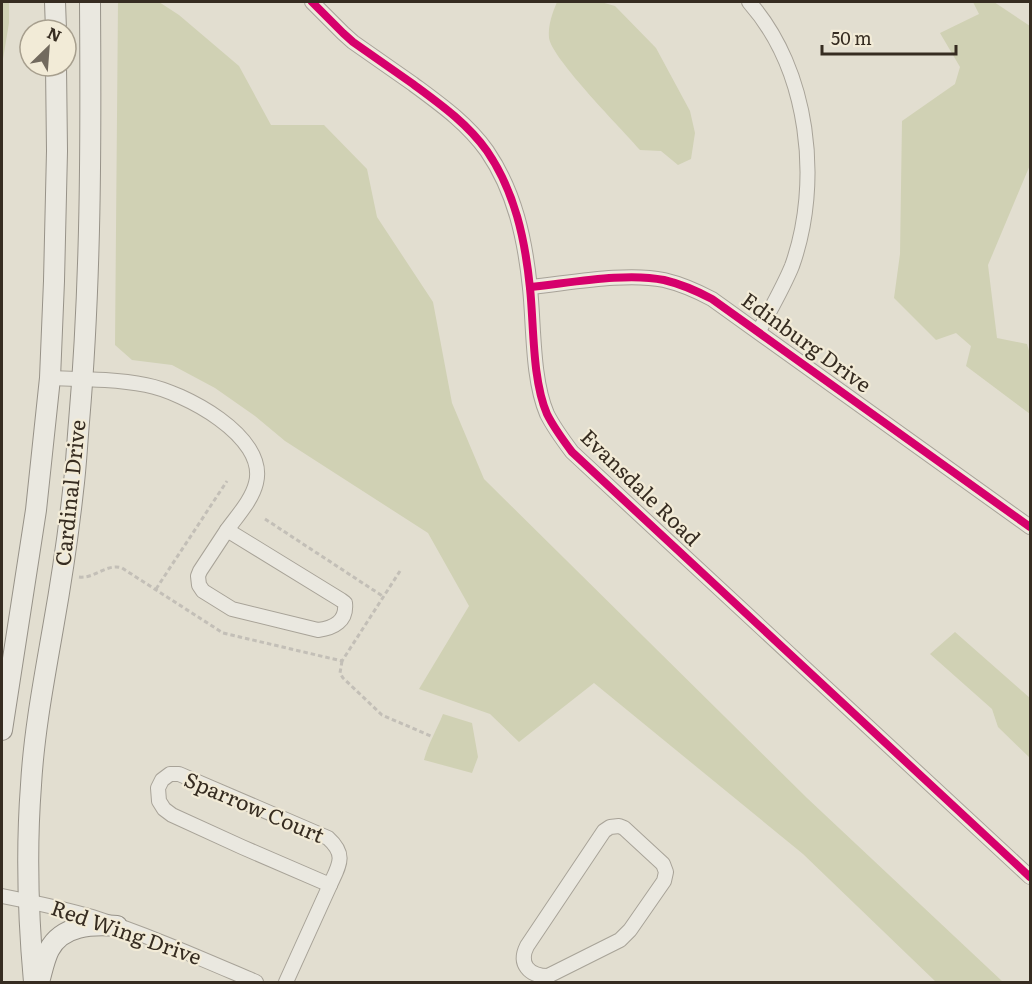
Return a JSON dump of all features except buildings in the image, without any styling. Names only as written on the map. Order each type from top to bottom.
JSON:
[{"type":"main road","points":[[55,2],[56,18]]},
{"type":"main road","name":"Cardinal Drive","points":[[34,982],[28,901],[32,773],[37,722],[58,602],[73,489],[83,379],[89,249],[90,2]]},
{"type":"main road","name":"Cardinal Drive","points":[[2,730],[36,510],[50,378],[57,151],[56,78]]},
{"type":"main road","points":[[39,982],[46,955],[57,939],[80,927],[117,926]]},
{"type":"street","name":"Evansdale Road","points":[[312,2],[353,42],[448,110],[466,126],[486,150],[502,176],[521,228],[530,287],[540,390],[547,412],[558,433],[572,452],[1030,877]]},
{"type":"street","points":[[750,2],[772,34],[796,88],[807,155],[806,190],[798,244],[784,284],[759,331]]},
{"type":"street","name":"Edinburg Drive","points":[[530,287],[638,277],[663,280],[712,299],[1030,527]]},
{"type":"street","points":[[50,378],[145,385],[161,389],[195,404],[240,436],[249,448],[256,464],[256,484],[200,571],[199,585],[203,591],[243,613],[318,630],[329,629],[340,621],[345,613],[345,603],[227,530]]},
{"type":"street","name":"Sparrow Court","points":[[286,982],[341,862],[340,852],[336,845],[328,838],[179,774],[170,774],[162,780],[158,788],[159,801],[172,815],[242,848],[330,885]]},
{"type":"street","points":[[610,827],[624,828],[663,864],[666,872],[664,881],[630,930],[620,940],[548,976],[531,978],[524,960],[524,951],[527,946],[604,831],[610,827]]},
{"type":"street","name":"Red Wing Drive","points":[[2,896],[92,917],[256,982]]},
{"type":"path","points":[[156,589],[227,481]]},
{"type":"path","points":[[265,519],[384,597]]},
{"type":"path","points":[[87,578],[112,567],[122,568]]},
{"type":"path","points":[[342,661],[340,673],[343,678],[382,715],[433,737]]},
{"type":"green space","points":[[2,2],[9,2],[9,23],[2,65]]},
{"type":"green space","points":[[118,2],[159,2],[179,15],[239,66],[271,125],[324,125],[367,169],[377,217],[433,302],[452,403],[484,479],[807,798],[1003,982],[936,982],[803,854],[594,683],[519,742],[490,714],[419,689],[469,606],[428,533],[285,441],[255,416],[215,388],[172,365],[132,360],[115,345]]},
{"type":"green space","points":[[557,2],[601,2],[615,6],[656,48],[690,111],[695,133],[691,159],[678,165],[661,151],[640,150],[589,94],[562,62],[549,38],[551,20]]},
{"type":"green space","points":[[973,2],[994,2],[1030,26],[1030,165],[988,265],[997,338],[1027,344],[1030,354],[1030,414],[966,366],[971,346],[956,333],[936,340],[894,298],[900,254],[902,121],[955,84],[960,67],[940,33],[979,14]]},
{"type":"green space","points":[[955,632],[1030,698],[1030,758],[998,727],[992,709],[930,654]]},
{"type":"green space","points":[[443,714],[472,723],[478,757],[472,773],[424,760]]},
{"type":"cycle path","points":[[312,2],[353,42],[423,91],[462,123],[487,151],[497,167],[512,199],[522,234],[530,288],[536,369],[542,400],[547,414],[572,452],[1030,877]]},
{"type":"cycle path","points":[[530,287],[633,277],[664,280],[701,293],[1030,527]]}]
